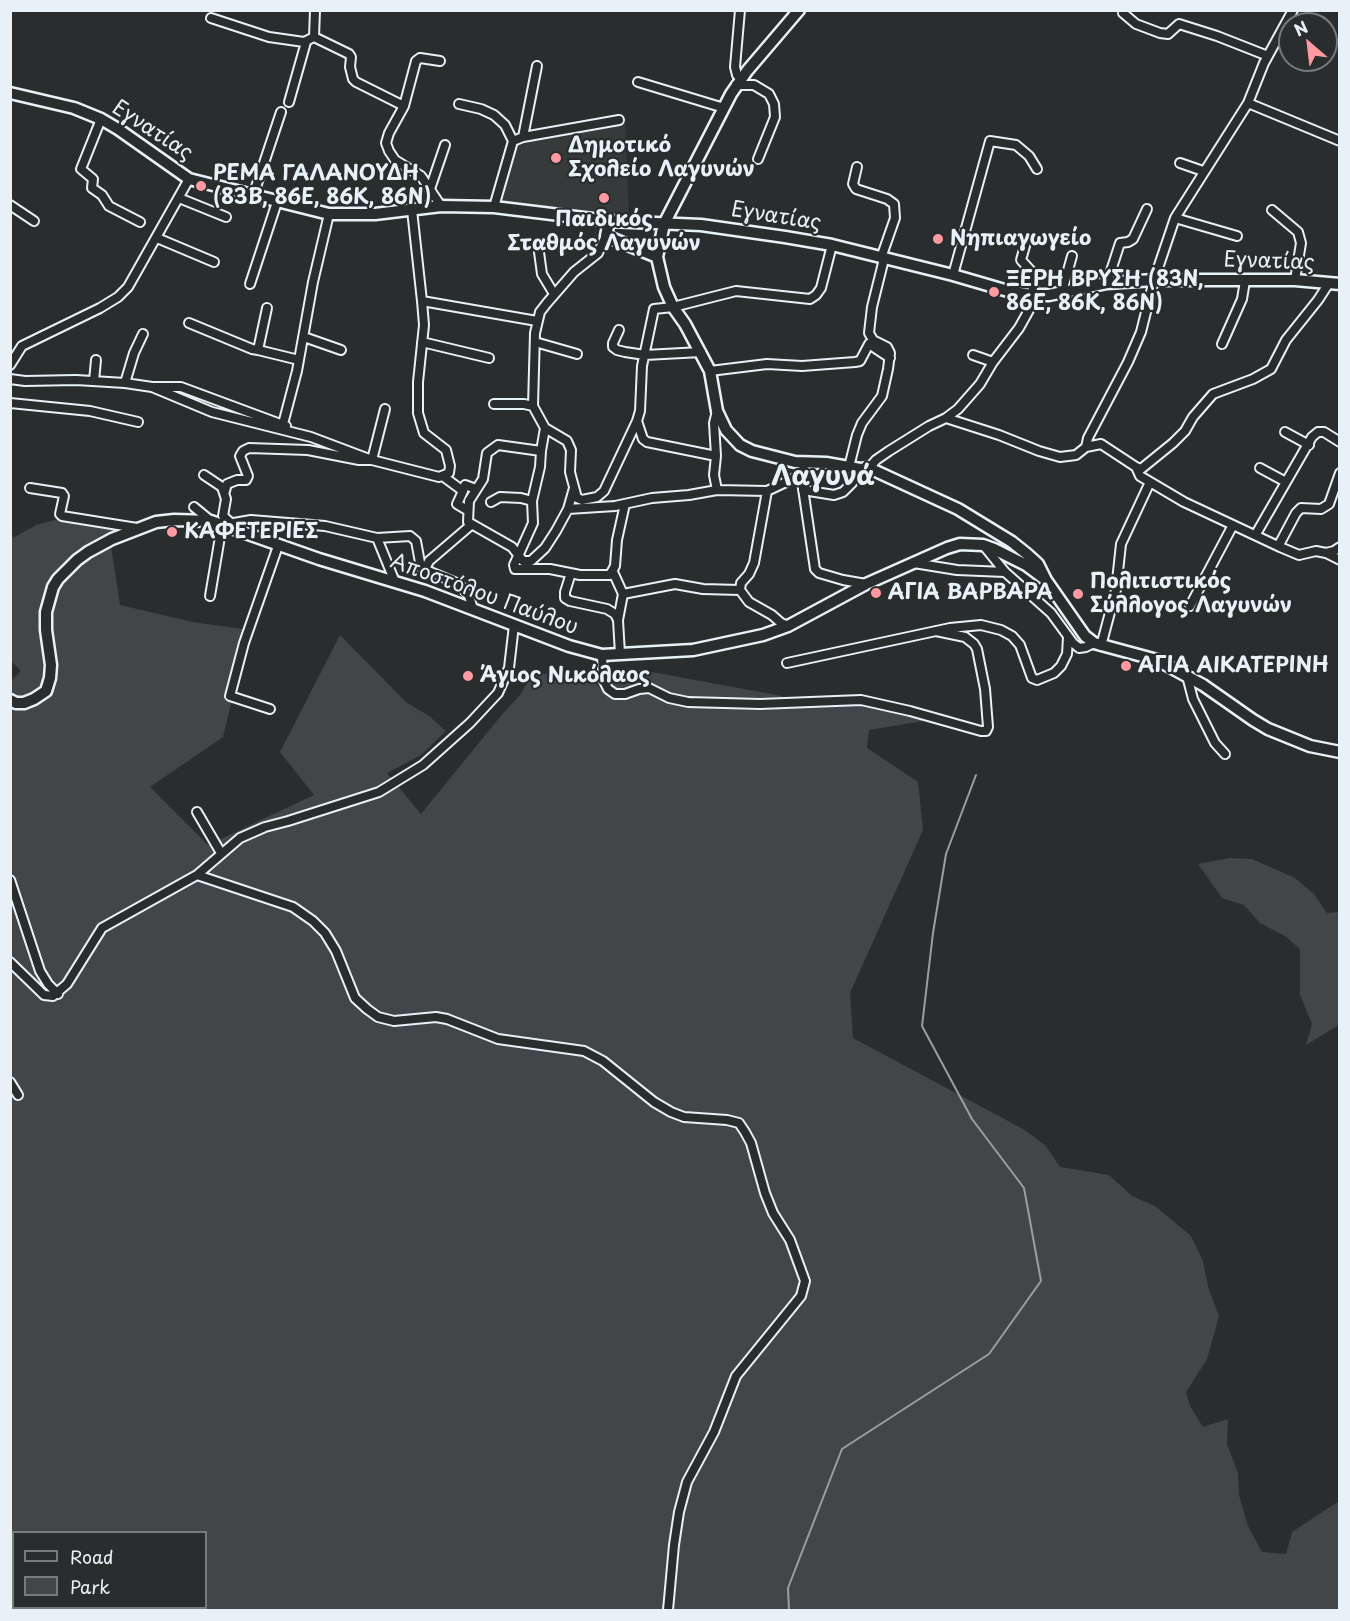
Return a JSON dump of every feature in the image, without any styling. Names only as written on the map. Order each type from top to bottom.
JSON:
[{"type":"street","points":[[314,37],[315,10]]},
{"type":"street","points":[[799,10],[739,82],[664,224],[657,256],[664,287],[673,307],[710,371],[717,411],[726,430],[740,445],[763,455],[805,463],[826,463],[860,468],[958,509],[1012,542],[1038,564],[1046,580],[1085,636],[1097,645]]},
{"type":"street","points":[[1086,447],[1088,438],[1141,332],[1154,280],[1175,218],[1248,103],[1268,56],[1293,10]]},
{"type":"street","points":[[739,11],[735,67],[739,82]]},
{"type":"street","points":[[1123,13],[1136,24],[1160,33],[1168,34],[1179,24],[1268,56]]},
{"type":"street","points":[[211,18],[269,37],[306,42],[314,37]]},
{"type":"street","points":[[314,37],[349,54],[350,67],[356,82],[404,106]]},
{"type":"street","points":[[289,102],[306,42]]},
{"type":"street","points":[[440,61],[420,58],[416,61],[404,106],[386,143],[395,160],[421,176],[441,206]]},
{"type":"street","points":[[523,137],[537,66]]},
{"type":"street","points":[[638,82],[724,108]]},
{"type":"street","points":[[739,82],[754,85],[769,94],[774,104],[775,117],[758,159]]},
{"type":"street","name":"Εγνατίας","points":[[10,93],[74,108],[101,119],[189,179],[329,214],[375,214],[441,206],[494,207],[609,221],[701,225],[832,246],[1031,295],[1049,295],[1107,283],[1154,280],[1295,280],[1334,284]]},
{"type":"street","points":[[1248,103],[1340,141]]},
{"type":"street","points":[[459,104],[481,109],[494,115],[505,125],[513,141],[494,207]]},
{"type":"street","points":[[253,196],[281,112]]},
{"type":"street","points":[[101,119],[81,169],[93,179],[92,188],[102,195],[109,206],[140,222]]},
{"type":"street","points":[[513,141],[523,137],[619,120]]},
{"type":"street","points":[[953,275],[990,141],[1016,144],[1029,156],[1037,169]]},
{"type":"street","points":[[430,189],[445,145]]},
{"type":"street","points":[[1180,163],[1203,171]]},
{"type":"street","points":[[710,371],[767,364],[802,366],[860,361],[871,342],[869,327],[883,258],[895,218],[894,204],[887,199],[854,187],[857,167]]},
{"type":"street","points":[[10,354],[118,297],[128,287],[189,179]]},
{"type":"street","points":[[179,198],[226,218]]},
{"type":"street","points":[[250,284],[277,202]]},
{"type":"street","points":[[10,205],[34,221]]},
{"type":"street","points":[[1107,283],[1120,243],[1133,239],[1147,209]]},
{"type":"street","points":[[412,210],[424,326],[418,382],[418,413],[424,433],[446,450],[450,466],[449,473],[444,477]]},
{"type":"street","points":[[1272,210],[1298,232],[1301,243],[1295,280]]},
{"type":"street","points":[[283,424],[299,360],[313,282],[329,214]]},
{"type":"street","points":[[1175,218],[1237,236]]},
{"type":"street","points":[[604,491],[597,497],[582,500],[577,498],[570,472],[571,450],[567,441],[545,428],[533,406],[535,342],[540,312],[574,272],[598,253],[606,236],[609,221]]},
{"type":"street","points":[[606,236],[657,256]]},
{"type":"street","points":[[157,238],[214,262]]},
{"type":"street","points":[[860,468],[946,418],[973,393],[1024,321],[1029,310],[1034,282],[1032,272],[1022,260],[1027,239]]},
{"type":"street","points":[[601,507],[604,491],[640,411],[642,366],[654,309],[673,307],[736,291],[810,299],[821,288],[832,246]]},
{"type":"street","points":[[539,252],[542,274],[554,294]]},
{"type":"street","points":[[1062,292],[1072,256]]},
{"type":"street","points":[[1222,344],[1242,299],[1245,281]]},
{"type":"street","points":[[1136,468],[1141,469],[1173,443],[1213,394],[1253,379],[1271,369],[1286,340],[1334,284]]},
{"type":"street","points":[[422,301],[537,321]]},
{"type":"street","points":[[258,350],[267,308]]},
{"type":"street","points":[[189,323],[252,350],[299,360]]},
{"type":"street","points":[[619,330],[613,343],[617,350],[645,355],[701,352]]},
{"type":"street","points":[[126,383],[142,334]]},
{"type":"street","points":[[304,337],[341,350]]},
{"type":"street","points":[[422,342],[489,358]]},
{"type":"street","points":[[535,342],[577,354]]},
{"type":"street","points":[[803,490],[834,495],[843,492],[852,483],[860,468],[856,435],[882,396],[890,358],[887,347],[871,342]]},
{"type":"street","points":[[10,365],[22,346]]},
{"type":"street","points":[[973,355],[993,362]]},
{"type":"street","points":[[94,381],[96,360]]},
{"type":"street","points":[[10,379],[94,381],[152,387],[181,387],[283,424],[295,432]]},
{"type":"street","points":[[152,387],[212,412],[295,432],[372,460],[444,477],[462,491]]},
{"type":"street","points":[[10,403],[90,411],[138,422]]},
{"type":"street","points":[[494,404],[533,406]]},
{"type":"street","points":[[372,460],[385,409]]},
{"type":"street","points":[[717,411],[714,423],[716,456],[714,476],[717,490]]},
{"type":"street","points":[[946,418],[999,435],[1039,452],[1060,457],[1076,455],[1086,447],[1101,444],[1136,468],[1140,476],[1196,509],[1299,555],[1316,551],[1340,560]]},
{"type":"street","points":[[637,422],[646,442],[716,456]]},
{"type":"street","points":[[545,428],[540,467],[532,501],[533,523],[514,565],[515,569],[550,569],[602,577],[613,572]]},
{"type":"street","points":[[1285,432],[1309,445]]},
{"type":"street","points":[[1256,534],[1312,437],[1318,432],[1324,432],[1340,442]]},
{"type":"street","points":[[541,451],[498,445],[489,451],[485,457],[483,479],[469,501],[466,517],[471,525],[494,536],[519,553],[526,562],[537,556],[556,531],[568,509],[575,487]]},
{"type":"street","points":[[210,596],[225,525],[222,514],[227,484],[237,480],[246,480],[248,476],[240,456],[243,451],[249,448],[308,450],[359,460],[372,460]]},
{"type":"street","points":[[805,463],[801,475],[815,569],[819,573],[866,584]]},
{"type":"street","points":[[1260,468],[1286,482]]},
{"type":"street","points":[[1280,547],[1296,513],[1301,508],[1321,509],[1329,504],[1340,473]]},
{"type":"street","points":[[204,475],[218,483],[225,491]]},
{"type":"street","points":[[568,509],[625,504],[717,490],[767,491],[801,475]]},
{"type":"street","points":[[1097,645],[1116,590],[1121,544],[1140,499],[1150,482]]},
{"type":"street","points":[[467,510],[457,504],[462,491],[465,485],[476,489]]},
{"type":"street","points":[[30,488],[62,493],[64,496],[60,514],[62,516],[138,529]]},
{"type":"street","points":[[767,491],[753,563],[749,574],[741,583],[740,590],[749,602],[788,626]]},
{"type":"street","points":[[490,502],[500,497],[532,501]]},
{"type":"street","points":[[620,654],[618,620],[623,594],[613,572],[625,504]]},
{"type":"street","points":[[194,507],[225,525],[251,520],[304,524],[376,538],[410,536],[416,541],[421,568],[459,584],[469,596],[473,609]]},
{"type":"street","name":"Αποστόλου Παύλου","points":[[10,700],[24,703],[46,691],[51,665],[46,612],[53,587],[58,579],[76,560],[88,552],[156,522],[174,520],[225,525],[278,546],[425,591],[569,646],[602,655],[693,650],[763,635],[788,626],[866,584],[960,544],[983,545],[1026,565],[1046,580]]},
{"type":"street","points":[[424,571],[429,561],[471,525]]},
{"type":"street","points":[[1190,606],[1233,525]]},
{"type":"street","points":[[376,538],[395,582]]},
{"type":"street","points":[[983,545],[1005,572],[1051,613],[1079,648],[1097,645],[1147,656],[1187,675],[1268,729],[1310,746],[1340,752]]},
{"type":"street","points":[[270,709],[230,696],[247,633],[278,546]]},
{"type":"street","points":[[1326,553],[1340,547]]},
{"type":"street","points":[[914,563],[957,570],[1005,572]]},
{"type":"street","points":[[571,573],[565,598],[607,609],[615,614],[618,620]]},
{"type":"street","points":[[623,594],[675,584],[703,589],[740,590]]},
{"type":"street","points":[[10,962],[44,995],[54,996],[67,984],[102,928],[197,875],[240,838],[265,826],[379,792],[423,765],[470,723],[498,693],[509,668],[514,625]]},
{"type":"street","points":[[787,663],[936,631],[981,625],[1001,630],[1012,636],[1020,645],[1032,678],[1037,680],[1054,674],[1061,666],[1067,654],[1068,637]]},
{"type":"street","points":[[602,655],[603,679],[608,689],[615,694],[649,688],[669,698],[688,702],[760,704],[861,700],[986,731],[988,727],[985,689],[977,649],[964,637],[936,631]]},
{"type":"street","points":[[1187,675],[1193,699],[1215,743],[1225,754]]},
{"type":"street","points":[[197,812],[221,853]]},
{"type":"street","points":[[197,875],[293,907],[313,921],[325,933],[336,951],[355,998],[378,1017],[394,1021],[436,1017],[498,1039],[585,1052],[603,1061],[654,1102],[671,1112],[684,1117],[739,1123],[745,1132],[751,1143],[773,1213],[790,1240],[805,1281],[801,1296],[736,1376],[714,1432],[687,1482],[674,1545],[668,1611]]},
{"type":"street","points":[[10,880],[40,971],[58,994]]},
{"type":"street","points":[[10,1082],[18,1095]]},
{"type":"shaded area","points":[[625,121],[629,220],[502,206],[514,142]]},
{"type":"green space","points":[[74,515],[138,524],[145,534],[111,546],[120,605],[193,622],[249,630],[223,737],[150,787],[208,845],[314,795],[280,752],[340,635],[406,702],[429,716],[446,731],[421,755],[387,773],[421,814],[521,694],[532,674],[560,673],[594,682],[602,690],[614,675],[630,668],[782,696],[785,707],[862,704],[935,719],[869,730],[867,748],[918,782],[923,830],[850,993],[853,1038],[1023,1129],[1045,1145],[1060,1167],[1109,1175],[1132,1196],[1155,1206],[1191,1236],[1203,1261],[1208,1287],[1219,1316],[1207,1359],[1186,1392],[1190,1406],[1203,1427],[1228,1419],[1227,1444],[1238,1473],[1239,1495],[1248,1526],[1262,1552],[1286,1554],[1292,1532],[1339,1501],[1339,1610],[11,1610],[10,682],[21,671],[11,661],[10,525],[13,538],[36,525]]},
{"type":"green space","points":[[1229,858],[1252,859],[1295,878],[1314,894],[1327,913],[1339,912],[1339,1025],[1306,1045],[1312,1024],[1300,995],[1300,949],[1285,936],[1260,923],[1244,905],[1222,898],[1198,864]]},
{"type":"waterway","points":[[789,1610],[788,1588],[842,1449],[989,1354],[1041,1281],[1024,1188],[972,1119],[922,1026],[933,933],[946,854],[976,775]]},
{"type":"place","name":"Δημοτικό Σχολείο Λαγυνών","points":[[556,158]]},
{"type":"place","name":"ΡΕΜΑ ΓΑΛΑΝΟΥΔΗ (83Β, 86Ε, 86Κ, 86Ν)","points":[[201,186]]},
{"type":"place","name":"Παιδικός Σταθμός Λαγυνών","points":[[604,198]]},
{"type":"place","name":"Νηπιαγωγείο","points":[[938,239]]},
{"type":"place","name":"ΞΕΡΗ ΒΡΥΣΗ (83Ν, 86Ε, 86Κ, 86Ν)","points":[[994,292]]},
{"type":"place","name":"ΚΑΦΕΤΕΡΙΕΣ","points":[[172,532]]},
{"type":"place","name":"ΑΓΙΑ ΒΑΡΒΑΡΑ","points":[[876,593]]},
{"type":"place","name":"Πολιτιστικός Σύλλογος Λαγυνών","points":[[1078,594]]},
{"type":"place","name":"ΑΓΙΑ ΑΙΚΑΤΕΡΙΝΗ","points":[[1126,666]]},
{"type":"place","name":"Άγιος Νικόλαος","points":[[468,676]]},
{"type":"district","name":"Λαγυνά","points":[[823,478]]}]
